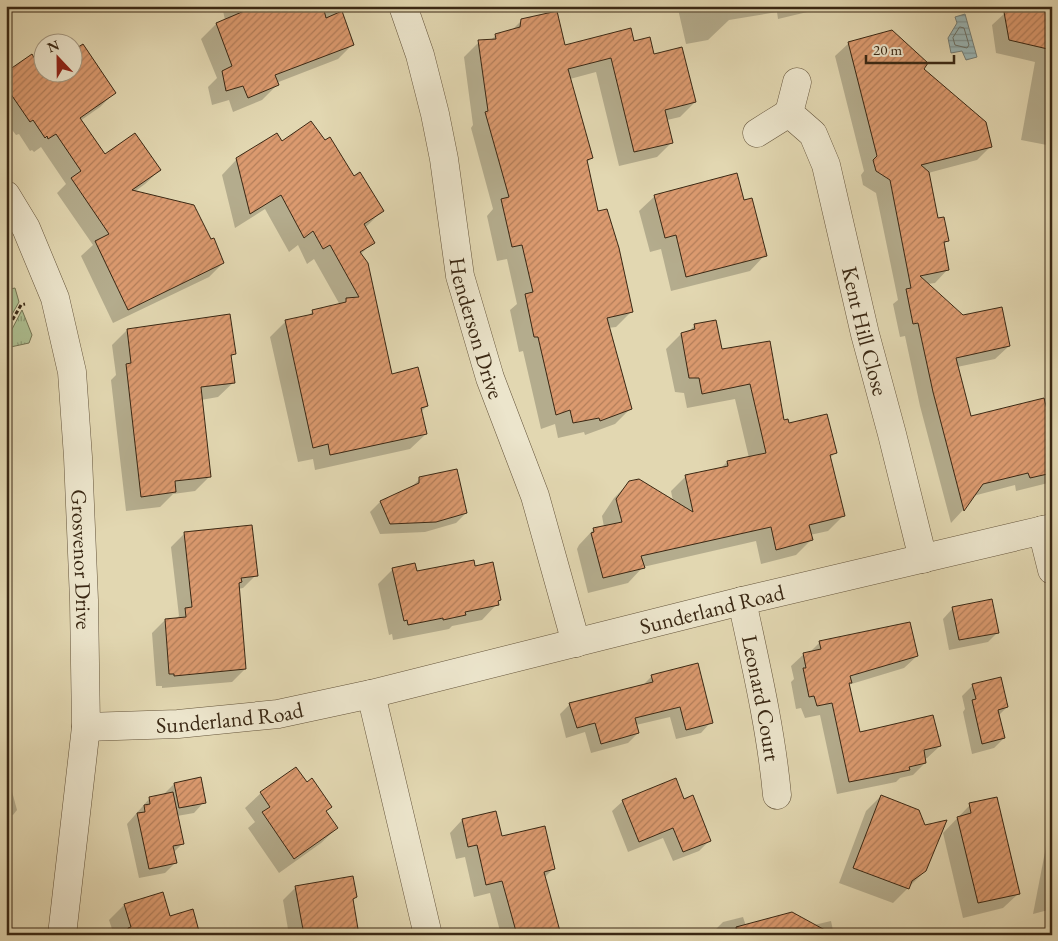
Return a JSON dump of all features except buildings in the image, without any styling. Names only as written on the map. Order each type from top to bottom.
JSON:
[{"type":"street","name":"Henderson Drive","points":[[403,6],[420,55],[435,114],[444,160],[460,276],[490,378],[534,496],[576,643]]},
{"type":"street","points":[[757,133],[790,113],[797,82]]},
{"type":"street","name":"Kent Hill Close","points":[[790,113],[813,134],[826,165],[865,334],[923,559]]},
{"type":"street","name":"Grosvenor Drive","points":[[6,195],[26,228],[55,298],[72,372],[84,600],[86,727],[62,935]]},
{"type":"street","name":"Sunderland Road","points":[[86,727],[178,724],[278,714],[371,694],[742,601],[1047,529]]},
{"type":"street","points":[[1047,529],[1052,570]]},
{"type":"street","name":"Leonard Court","points":[[742,601],[766,713],[773,757],[776,795]]},
{"type":"street","points":[[371,694],[428,935]]},
{"type":"path","points":[[6,331],[21,305],[25,304]]},
{"type":"green space","points":[[15,288],[19,302],[6,325],[6,290]]},
{"type":"green space","points":[[22,310],[32,335],[29,343],[6,348],[6,335],[10,333]]},
{"type":"water","points":[[965,14],[977,57],[966,60],[962,51],[951,53],[948,38],[957,23],[955,17]]}]
